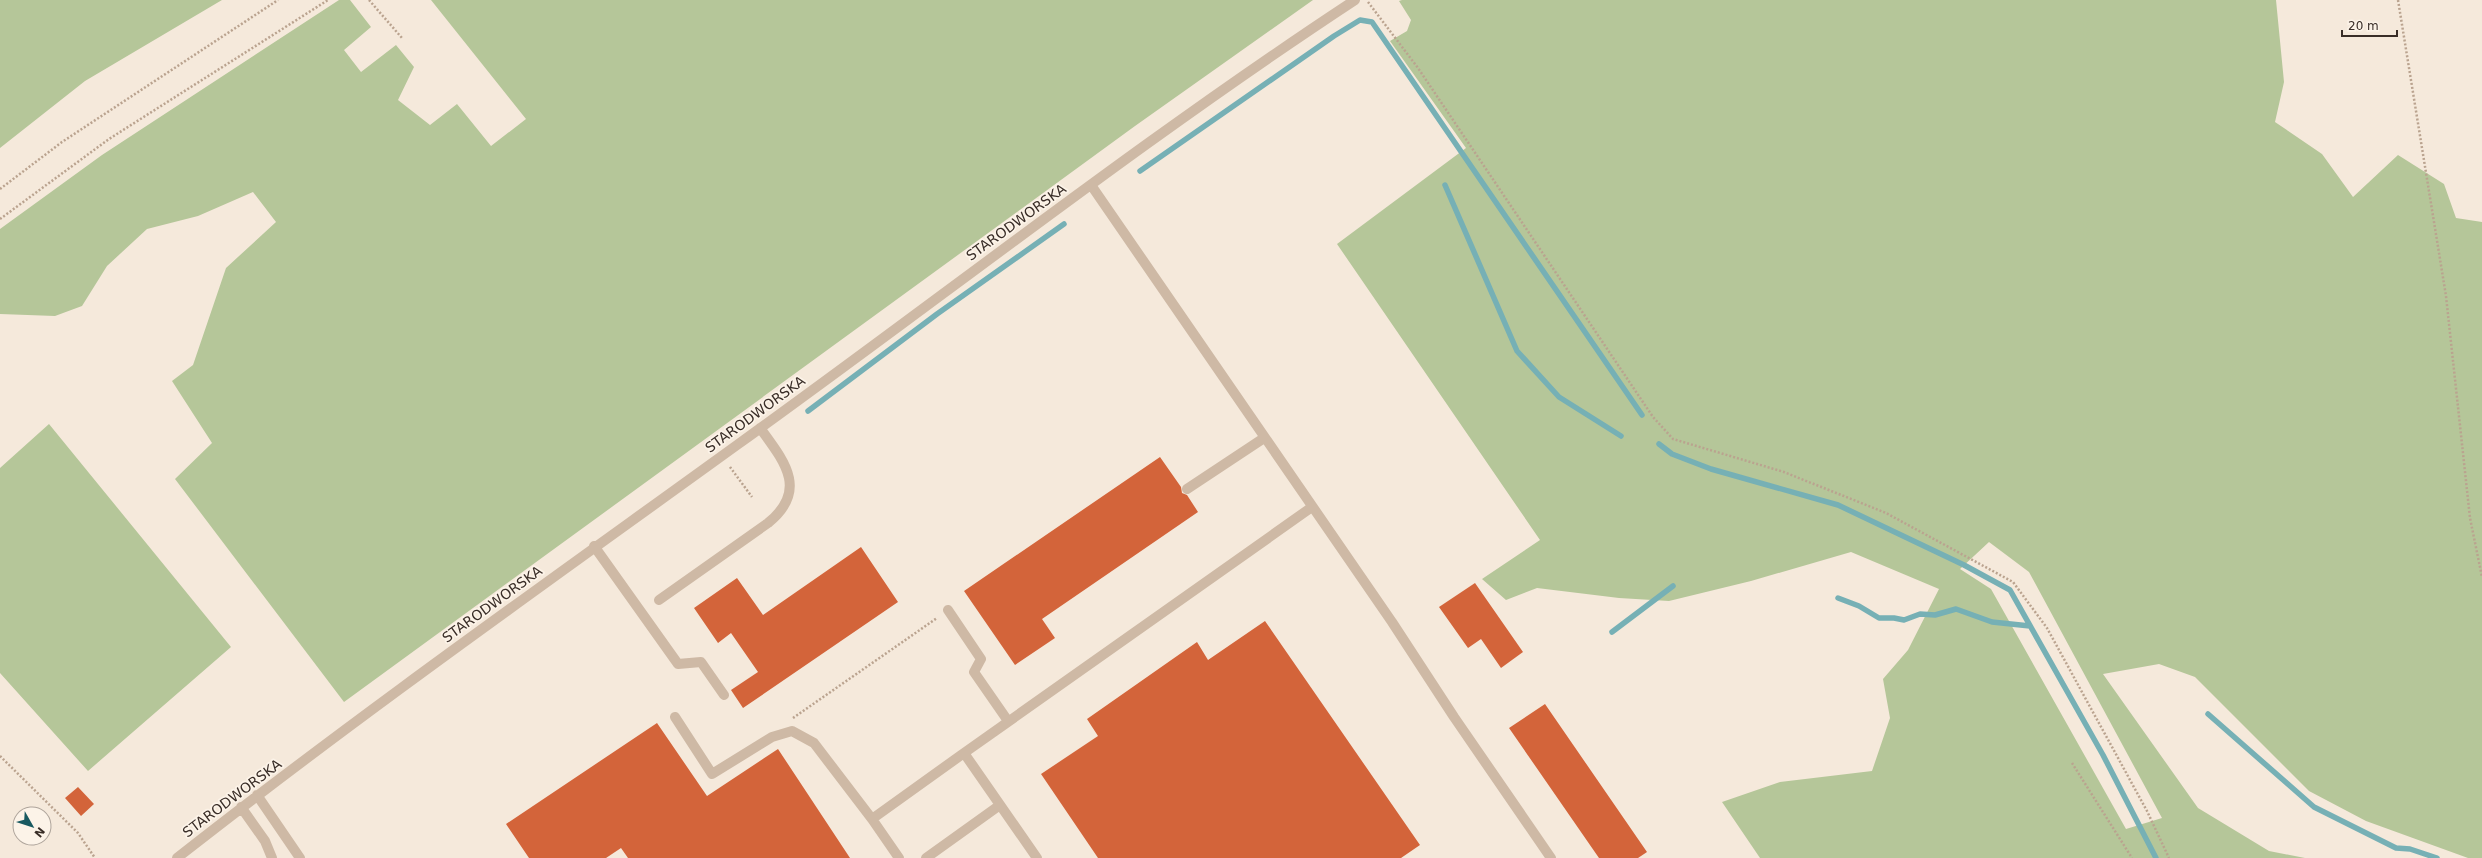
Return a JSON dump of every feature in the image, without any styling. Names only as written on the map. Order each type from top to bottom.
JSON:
[{"type":"street","name":"STARODWORSKA","points":[[176,858],[257,795],[594,546],[760,428],[1245,72],[1355,0]]},
{"type":"street","points":[[1091,185],[1551,858]]},
{"type":"street","points":[[659,600],[780,514],[788,501],[790,477],[787,465],[760,428]]},
{"type":"street","points":[[1187,488],[1264,438]]},
{"type":"street","points":[[872,818],[1312,507]]},
{"type":"street","points":[[594,546],[678,664],[702,662],[724,695]]},
{"type":"street","points":[[948,610],[981,659],[974,672],[1008,721]]},
{"type":"street","points":[[675,717],[712,774],[772,737],[792,732],[814,743],[872,818],[899,858]]},
{"type":"street","points":[[964,753],[1037,858]]},
{"type":"street","points":[[257,795],[300,858]]},
{"type":"street","points":[[926,858],[1000,805]]},
{"type":"street","points":[[241,807],[265,841],[272,858]]},
{"type":"path","points":[[0,189],[62,142],[278,0]]},
{"type":"path","points":[[0,219],[109,139],[328,0]]},
{"type":"path","points":[[369,0],[402,38]]},
{"type":"path","points":[[1367,0],[1418,68],[1653,417],[1673,439],[1784,472],[1886,513],[2013,582],[2047,628],[2147,811],[2169,858]]},
{"type":"path","points":[[2398,0],[2446,296],[2470,518],[2482,577]]},
{"type":"path","points":[[728,464],[752,497]]},
{"type":"path","points":[[792,732],[793,717],[948,610]]},
{"type":"path","points":[[0,756],[78,833],[95,858]]},
{"type":"path","points":[[2072,764],[2132,858]]},
{"type":"green space","points":[[0,0],[222,0],[85,81],[0,148]]},
{"type":"green space","points":[[339,0],[350,0],[371,27],[344,50],[361,72],[396,45],[414,67],[398,100],[430,125],[457,104],[491,146],[526,119],[431,0],[1313,0],[1135,126],[344,702],[175,479],[212,443],[172,381],[193,365],[226,268],[276,222],[253,192],[198,216],[147,229],[107,266],[82,306],[55,316],[0,314],[0,229],[102,155]]},
{"type":"green space","points":[[2276,0],[2284,82],[2275,122],[2322,154],[2353,197],[2398,155],[2444,184],[2456,218],[2482,222],[2482,858],[2468,858],[2366,821],[2309,791],[2195,677],[2159,664],[2103,674],[2198,808],[2269,851],[2305,858],[1760,858],[1722,802],[1780,782],[1872,771],[1890,718],[1883,679],[1908,650],[1939,589],[1851,552],[1751,581],[1669,601],[1619,598],[1537,588],[1506,600],[1482,579],[1540,540],[1337,244],[1466,148],[1390,41],[1407,31],[1411,20],[1399,1]],"holes":[[[1989,542],[2029,572],[2162,818],[2126,829],[1991,589],[1960,569]]]},
{"type":"green space","points":[[49,424],[231,647],[88,771],[0,673],[0,468]]},
{"type":"building","points":[[1160,457],[1181,487],[1182,493],[1187,495],[1198,512],[1042,619],[1055,638],[1015,665],[964,591]]},
{"type":"building","points":[[861,547],[898,602],[743,708],[731,690],[758,672],[731,633],[718,643],[694,608],[737,578],[763,615]]},
{"type":"building","points":[[1475,583],[1523,652],[1501,668],[1481,639],[1468,648],[1439,607]]},
{"type":"building","points":[[1265,621],[1420,845],[1401,858],[1098,858],[1041,774],[1098,736],[1087,719],[1197,642],[1208,660]]},
{"type":"building","points":[[1545,704],[1647,852],[1638,858],[1599,858],[1509,728]]},
{"type":"building","points":[[657,723],[707,796],[778,749],[850,858],[628,858],[621,848],[606,858],[529,858],[506,824]]},
{"type":"building","points":[[78,787],[94,804],[81,816],[65,798]]},
{"type":"waterway","points":[[1140,171],[1334,36],[1360,20],[1372,22],[1642,415]]},
{"type":"waterway","points":[[1445,185],[1517,351],[1559,397],[1621,436]]},
{"type":"waterway","points":[[808,411],[937,314],[1064,224]]},
{"type":"waterway","points":[[1659,444],[1672,454],[1711,469],[1838,505],[1964,565],[2010,590],[2103,755],[2156,858]]},
{"type":"waterway","points":[[1612,632],[1673,586]]},
{"type":"waterway","points":[[1838,598],[1859,606],[1879,618],[1904,620],[1920,614],[1935,615],[1956,609],[1992,622],[2030,626]]},
{"type":"waterway","points":[[2208,714],[2314,807],[2396,848],[2410,849],[2437,858]]}]
